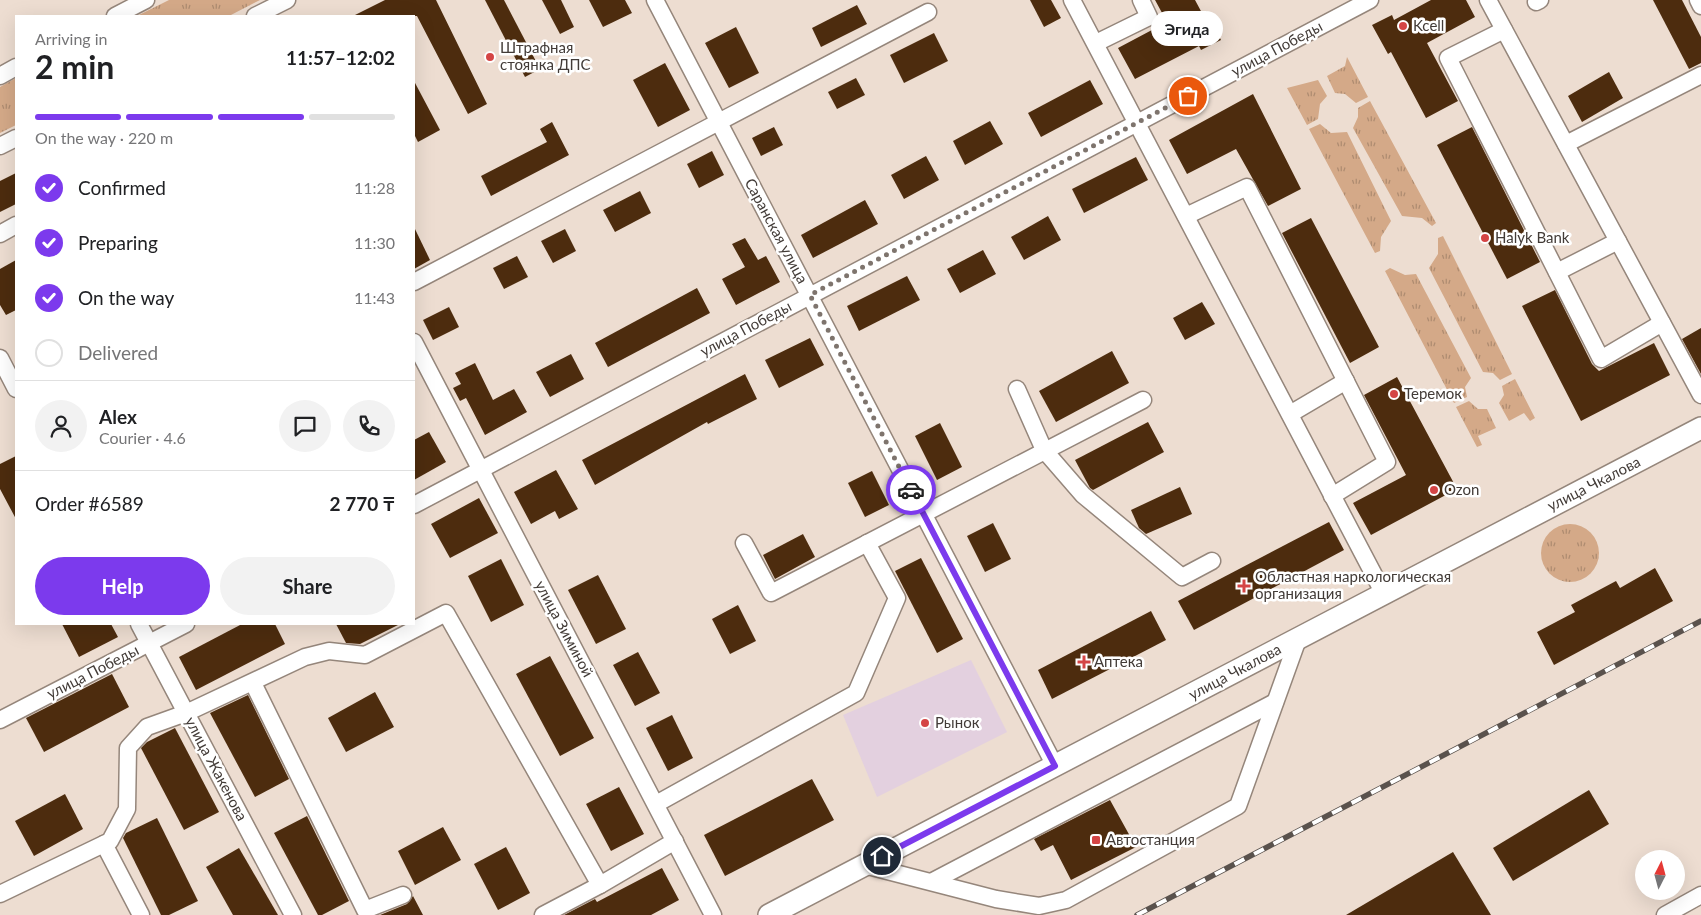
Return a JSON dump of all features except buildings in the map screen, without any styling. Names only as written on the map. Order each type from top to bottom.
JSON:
[{"type":"main road","name":"улица Чкалова","points":[[768,915],[1701,428]]},
{"type":"street","points":[[117,15],[146,0]]},
{"type":"street","points":[[257,15],[287,0]]},
{"type":"street","name":"Саранская улица","points":[[655,0],[1055,766]]},
{"type":"street","points":[[1072,0],[1138,122],[1384,594]]},
{"type":"street","points":[[1096,43],[1149,17],[1140,0]]},
{"type":"street","name":"улица Победы","points":[[415,504],[1370,0]]},
{"type":"street","points":[[1488,0],[1701,395]]},
{"type":"street","points":[[1698,0],[1701,6]]},
{"type":"street","points":[[415,281],[928,12]]},
{"type":"street","points":[[1504,30],[1448,58],[1601,359],[1662,323]]},
{"type":"street","points":[[0,76],[15,68]]},
{"type":"street","points":[[1566,144],[1701,75]]},
{"type":"street","points":[[0,146],[15,138]]},
{"type":"street","points":[[1186,216],[1247,187],[1388,462],[1332,496]]},
{"type":"street","points":[[0,234],[15,226]]},
{"type":"street","points":[[1557,272],[1618,242]]},
{"type":"street","name":"улица Зиминой","points":[[415,344],[713,915]]},
{"type":"street","points":[[0,358],[15,387]]},
{"type":"street","points":[[1290,414],[1346,381]]},
{"type":"street","points":[[1017,389],[1044,450],[1083,495],[1182,577],[1212,561]]},
{"type":"street","points":[[744,543],[771,593],[1143,400]]},
{"type":"street","points":[[656,804],[856,694],[896,598],[867,543]]},
{"type":"street","points":[[0,894],[110,841],[127,809],[128,748],[147,727],[186,713],[305,657],[329,651],[364,655],[382,648],[446,613],[600,885]]},
{"type":"street","name":"улица Жакенова","points":[[139,625],[293,915]]},
{"type":"street","name":"улица Победы","points":[[0,720],[184,625]]},
{"type":"street","points":[[864,865],[934,881],[996,899],[1038,906],[1066,900],[1238,806],[1298,639]]},
{"type":"street","points":[[253,683],[367,913],[402,894]]},
{"type":"street","points":[[934,881],[1276,702]]},
{"type":"street","points":[[543,915],[600,885],[675,841]]},
{"type":"street","points":[[104,844],[141,915]]},
{"type":"street","points":[[1665,915],[1701,895]]},
{"type":"shaded area","name":"Рынок","points":[[971,660],[1007,732],[877,797],[843,715]]},
{"type":"green space","points":[[169,0],[260,0],[231,15],[139,15]]},
{"type":"green space","points":[[1347,57],[1368,97],[1356,103],[1345,94],[1335,93],[1327,76],[1345,66]]},
{"type":"green space","points":[[15,79],[15,126],[0,133],[0,87]]},
{"type":"green space","points":[[1318,80],[1327,96],[1320,104],[1318,119],[1307,125],[1287,88]]},
{"type":"green space","points":[[1370,101],[1436,223],[1432,226],[1422,218],[1402,216],[1353,128],[1358,117],[1358,108]]},
{"type":"green space","points":[[1320,124],[1331,133],[1347,132],[1391,221],[1381,237],[1380,251],[1375,253],[1309,129]]},
{"type":"green space","points":[[1443,236],[1512,374],[1500,380],[1493,373],[1483,372],[1429,268],[1438,254],[1438,238]]},
{"type":"green space","points":[[1390,268],[1405,275],[1416,274],[1471,378],[1465,387],[1467,397],[1454,403],[1385,271]]},
{"type":"green space","points":[[1515,379],[1535,418],[1530,421],[1524,413],[1509,421],[1499,403],[1504,395],[1502,386]]},
{"type":"green space","points":[[1469,401],[1478,409],[1487,409],[1496,428],[1478,436],[1482,445],[1477,447],[1456,407]]},
{"type":"green space","points":[[1564,524],[1576,524],[1591,532],[1599,547],[1599,559],[1591,574],[1576,582],[1564,582],[1549,574],[1541,559],[1541,547],[1549,532]]},
{"type":"railway","points":[[1137,915],[1701,621]]},
{"type":"way so far","points":[[911,490],[810,295],[1188,96]]},
{"type":"place","name":"Kcell","points":[[1403,26]]},
{"type":"place","name":"Штрафная стоянка ДПС","points":[[490,57]]},
{"type":"place","name":"Эгида","points":[[1188,96]]},
{"type":"place","name":"Halyk Bank","points":[[1485,238]]},
{"type":"place","name":"Теремок","points":[[1394,394]]},
{"type":"place","name":"Ozon","points":[[1434,490]]},
{"type":"place","name":"Областная наркологическая организация","points":[[1244,586]]},
{"type":"place","name":"Аптека","points":[[1084,662]]},
{"type":"place","name":"Рынок","points":[[925,723]]},
{"type":"place","name":"Автостанция","points":[[1096,840]]},
{"type":"route","points":[[882,856],[1055,766],[911,490]]}]
